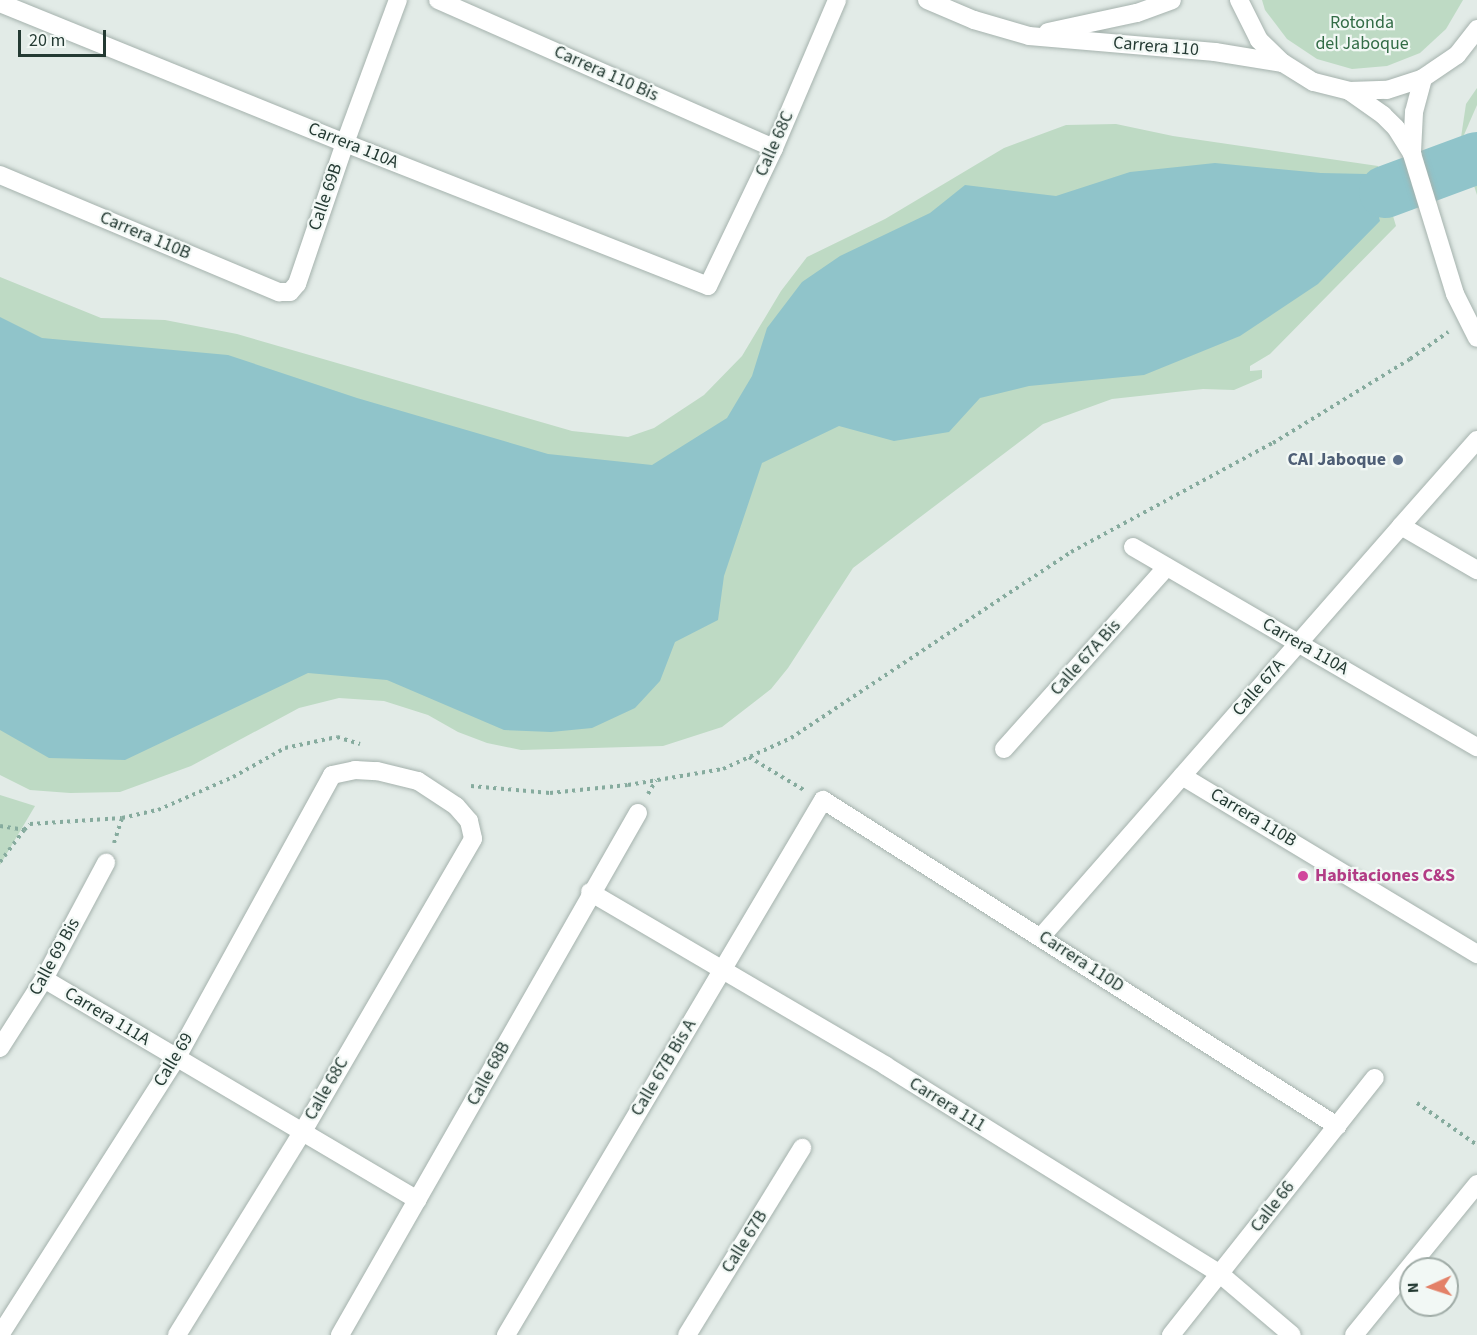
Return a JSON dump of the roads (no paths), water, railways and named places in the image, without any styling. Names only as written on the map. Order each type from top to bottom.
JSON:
[{"type":"street","name":"Calle 69B","points":[[290,292],[297,284],[345,143],[398,0]]},
{"type":"street","name":"Carrera 110 Bis","points":[[438,0],[774,148]]},
{"type":"street","name":"Calle 68C","points":[[708,286],[774,148],[837,0]]},
{"type":"street","name":"Carrera 110","points":[[927,0],[974,20],[1029,36],[1215,52],[1282,63]]},
{"type":"street","name":"Carrera 110","points":[[1029,36],[1137,13],[1172,0]]},
{"type":"street","points":[[1239,0],[1242,11],[1259,40],[1282,63],[1314,82],[1349,91],[1387,90],[1423,78],[1457,55],[1477,29]]},
{"type":"street","name":"Carrera 110A","points":[[0,3],[345,143],[708,286]]},
{"type":"street","points":[[1412,154],[1414,112],[1423,78]]},
{"type":"street","points":[[1349,91],[1383,115],[1396,128],[1412,154],[1436,237],[1466,319],[1477,338]]},
{"type":"street","name":"Carrera 110B","points":[[0,175],[279,292],[290,292]]},
{"type":"street","name":"Calle 67A","points":[[1041,937],[1477,440]]},
{"type":"street","points":[[1401,526],[1477,570]]},
{"type":"street","name":"Carrera 110A","points":[[1133,547],[1477,747]]},
{"type":"street","name":"Calle 67A Bis","points":[[1004,749],[1167,567]]},
{"type":"street","name":"Calle 68C","points":[[177,1335],[303,1131],[473,839],[470,821],[456,806],[417,781],[376,771],[354,770],[332,775]]},
{"type":"street","name":"Calle 69","points":[[0,1335],[176,1059],[332,775]]},
{"type":"street","name":"Carrera 110B","points":[[1182,776],[1477,954]]},
{"type":"street","name":"Carrera 110D","points":[[823,800],[1337,1126]]},
{"type":"street","name":"Calle 67B Bis A","points":[[511,1333],[823,800]]},
{"type":"street","name":"Calle 68B","points":[[340,1335],[590,892],[638,813]]},
{"type":"street","name":"Calle 69 Bis","points":[[0,1048],[44,979],[106,863]]},
{"type":"street","name":"Carrera 111","points":[[590,892],[723,969],[1220,1274],[1292,1335]]},
{"type":"street","name":"Carrera 111A","points":[[44,979],[418,1200]]},
{"type":"street","name":"Calle 66","points":[[1171,1335],[1375,1078]]},
{"type":"street","name":"Calle 67B","points":[[687,1335],[802,1148]]},
{"type":"street","points":[[1354,1335],[1477,1184]]},
{"type":"water","points":[[1215,163],[1321,173],[1367,174],[1380,221],[1318,284],[1240,336],[1144,375],[1029,386],[980,398],[949,432],[894,441],[839,426],[762,463],[724,576],[718,620],[675,642],[660,681],[635,708],[592,728],[551,732],[504,730],[387,680],[308,673],[125,760],[49,758],[0,730],[0,317],[42,338],[228,355],[357,398],[548,454],[652,465],[727,418],[752,376],[767,328],[802,282],[840,256],[930,213],[965,185],[1056,196],[1130,172]]},
{"type":"waterway","points":[[1385,192],[1477,158]]},
{"type":"place","name":"CAI Jaboque","points":[[1398,460]]},
{"type":"place","name":"Habitaciones C&S","points":[[1303,876]]},
{"type":"park label","name":"Rotonda del Jaboque","points":[[1362,34]]}]
